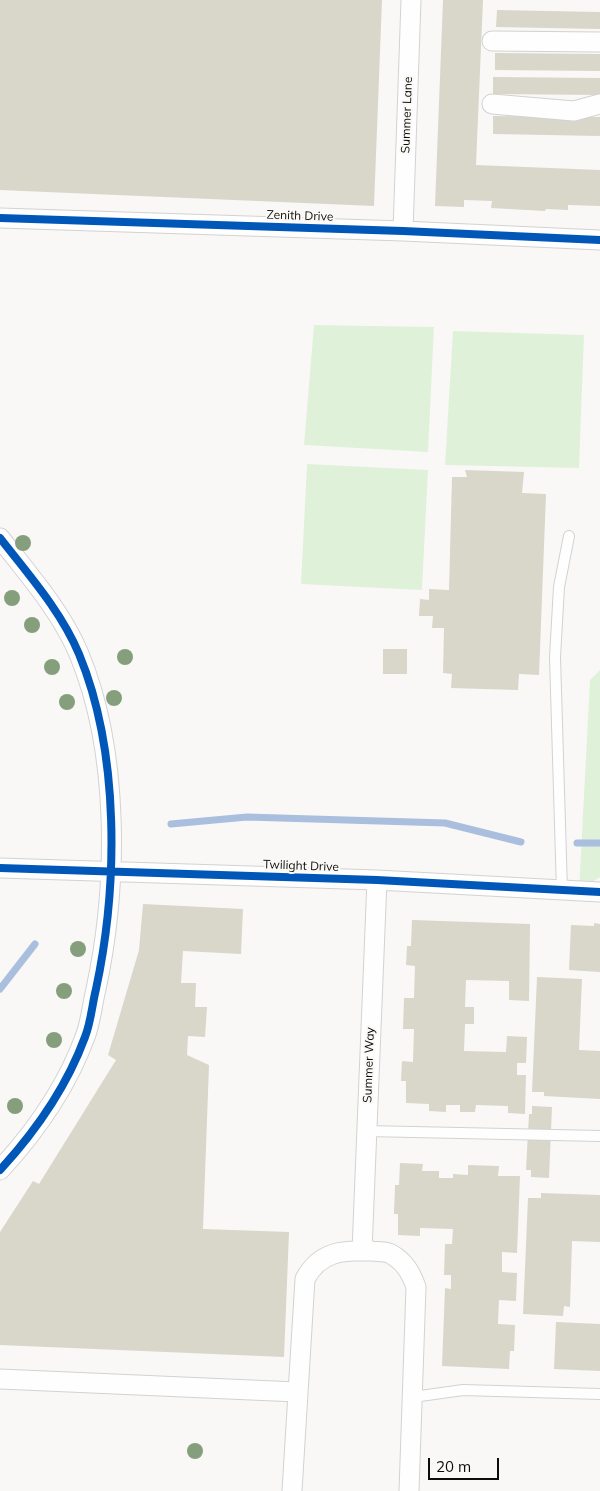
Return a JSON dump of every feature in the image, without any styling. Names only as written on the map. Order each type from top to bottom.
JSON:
[{"type":"street","name":"Summer Lane","points":[[403,231],[411,0]]},
{"type":"street","points":[[492,41],[600,42]]},
{"type":"street","points":[[492,104],[574,111],[600,104]]},
{"type":"street","name":"Zenith Drive","points":[[0,218],[403,231],[600,240]]},
{"type":"street","points":[[0,538],[55,611],[79,653],[96,709],[107,770],[111,870],[105,947],[85,1036],[58,1094],[19,1150],[0,1170]]},
{"type":"street","name":"Twilight Drive","points":[[0,868],[111,870],[377,880],[600,892]]},
{"type":"street","name":"Summer Way","points":[[362,1251],[377,880]]},
{"type":"street","points":[[292,1491],[305,1278],[312,1266],[324,1256],[339,1252],[362,1251],[389,1253],[411,1272],[416,1287],[409,1491]]},
{"type":"street","points":[[0,1379],[298,1392]]},
{"type":"lane","points":[[562,891],[555,657],[559,587],[569,536]]},
{"type":"lane","points":[[366,1130],[600,1136]]},
{"type":"lane","points":[[413,1398],[463,1390],[600,1394]]},
{"type":"green space","points":[[314,325],[434,327],[428,452],[304,445]]},
{"type":"green space","points":[[453,331],[584,335],[579,468],[445,465]]},
{"type":"green space","points":[[307,464],[428,470],[422,590],[301,584]]},
{"type":"green space","points":[[600,670],[600,877],[579,891],[590,680]]},
{"type":"building","points":[[0,0],[382,0],[374,206],[0,190]]},
{"type":"building","points":[[443,0],[483,0],[476,165],[600,170],[600,206],[568,205],[568,210],[546,209],[545,211],[491,208],[492,201],[464,200],[464,207],[435,206]]},
{"type":"building","points":[[497,10],[600,12],[600,29],[496,27]]},
{"type":"building","points":[[495,53],[600,54],[600,71],[495,70]]},
{"type":"building","points":[[493,77],[600,78],[600,95],[493,94]]},
{"type":"building","points":[[493,116],[600,117],[600,136],[493,134]]},
{"type":"building","points":[[465,470],[524,472],[522,493],[546,494],[539,675],[519,674],[518,690],[451,688],[452,674],[443,673],[444,628],[432,628],[433,616],[419,616],[420,599],[429,600],[429,589],[449,590],[452,477],[467,477]]},
{"type":"building","points":[[383,649],[407,649],[407,674],[383,674]]},
{"type":"building","points":[[143,904],[243,909],[241,954],[183,951],[181,983],[196,983],[195,1007],[207,1007],[205,1037],[188,1036],[187,1055],[209,1065],[203,1229],[289,1232],[284,1357],[0,1345],[0,1232],[33,1181],[39,1184],[116,1060],[108,1055],[139,950]]},
{"type":"building","points":[[412,920],[530,924],[529,1001],[509,1000],[509,981],[466,980],[465,1007],[474,1007],[474,1024],[465,1024],[464,1051],[506,1052],[507,1036],[527,1037],[526,1063],[517,1063],[517,1075],[526,1075],[525,1114],[508,1113],[508,1106],[476,1105],[475,1112],[460,1112],[460,1105],[446,1105],[446,1112],[429,1111],[429,1104],[406,1103],[406,1081],[401,1081],[402,1061],[413,1062],[414,1029],[403,1029],[404,998],[414,998],[415,966],[406,965],[407,946],[411,946]]},
{"type":"building","points":[[594,923],[600,924],[600,972],[569,970],[571,925],[594,926]]},
{"type":"building","points":[[537,977],[582,979],[579,1050],[600,1051],[600,1099],[544,1096],[544,1092],[532,1092]]},
{"type":"building","points":[[532,1106],[552,1107],[549,1178],[531,1177],[531,1170],[526,1170],[529,1114],[532,1114]]},
{"type":"building","points":[[400,1163],[423,1164],[422,1171],[439,1171],[439,1178],[453,1178],[453,1174],[468,1175],[468,1165],[499,1166],[498,1176],[520,1176],[517,1253],[502,1252],[502,1272],[517,1273],[516,1301],[499,1300],[498,1324],[515,1325],[514,1351],[510,1351],[509,1369],[442,1366],[445,1288],[451,1289],[451,1275],[444,1275],[445,1244],[452,1244],[453,1229],[420,1228],[420,1236],[398,1235],[398,1214],[394,1214],[395,1185],[399,1185]]},
{"type":"building","points":[[541,1193],[600,1195],[600,1242],[572,1241],[570,1307],[564,1306],[563,1316],[523,1314],[528,1198],[541,1198]]},
{"type":"building","points":[[556,1322],[600,1324],[600,1371],[554,1369]]},
{"type":"waterway","points":[[171,824],[247,817],[445,823],[521,842]]},
{"type":"waterway","points":[[577,843],[600,843]]},
{"type":"waterway","points":[[0,989],[35,944]]},
{"type":"cycle path","points":[[0,218],[403,231],[600,240]]},
{"type":"cycle path","points":[[0,538],[33,579],[53,608],[72,638],[79,654],[92,693],[102,734],[108,776],[111,820],[111,864],[108,907],[103,949],[87,1031],[78,1055],[49,1108],[26,1140],[0,1170]]},
{"type":"cycle path","points":[[0,868],[377,880],[600,892]]}]
